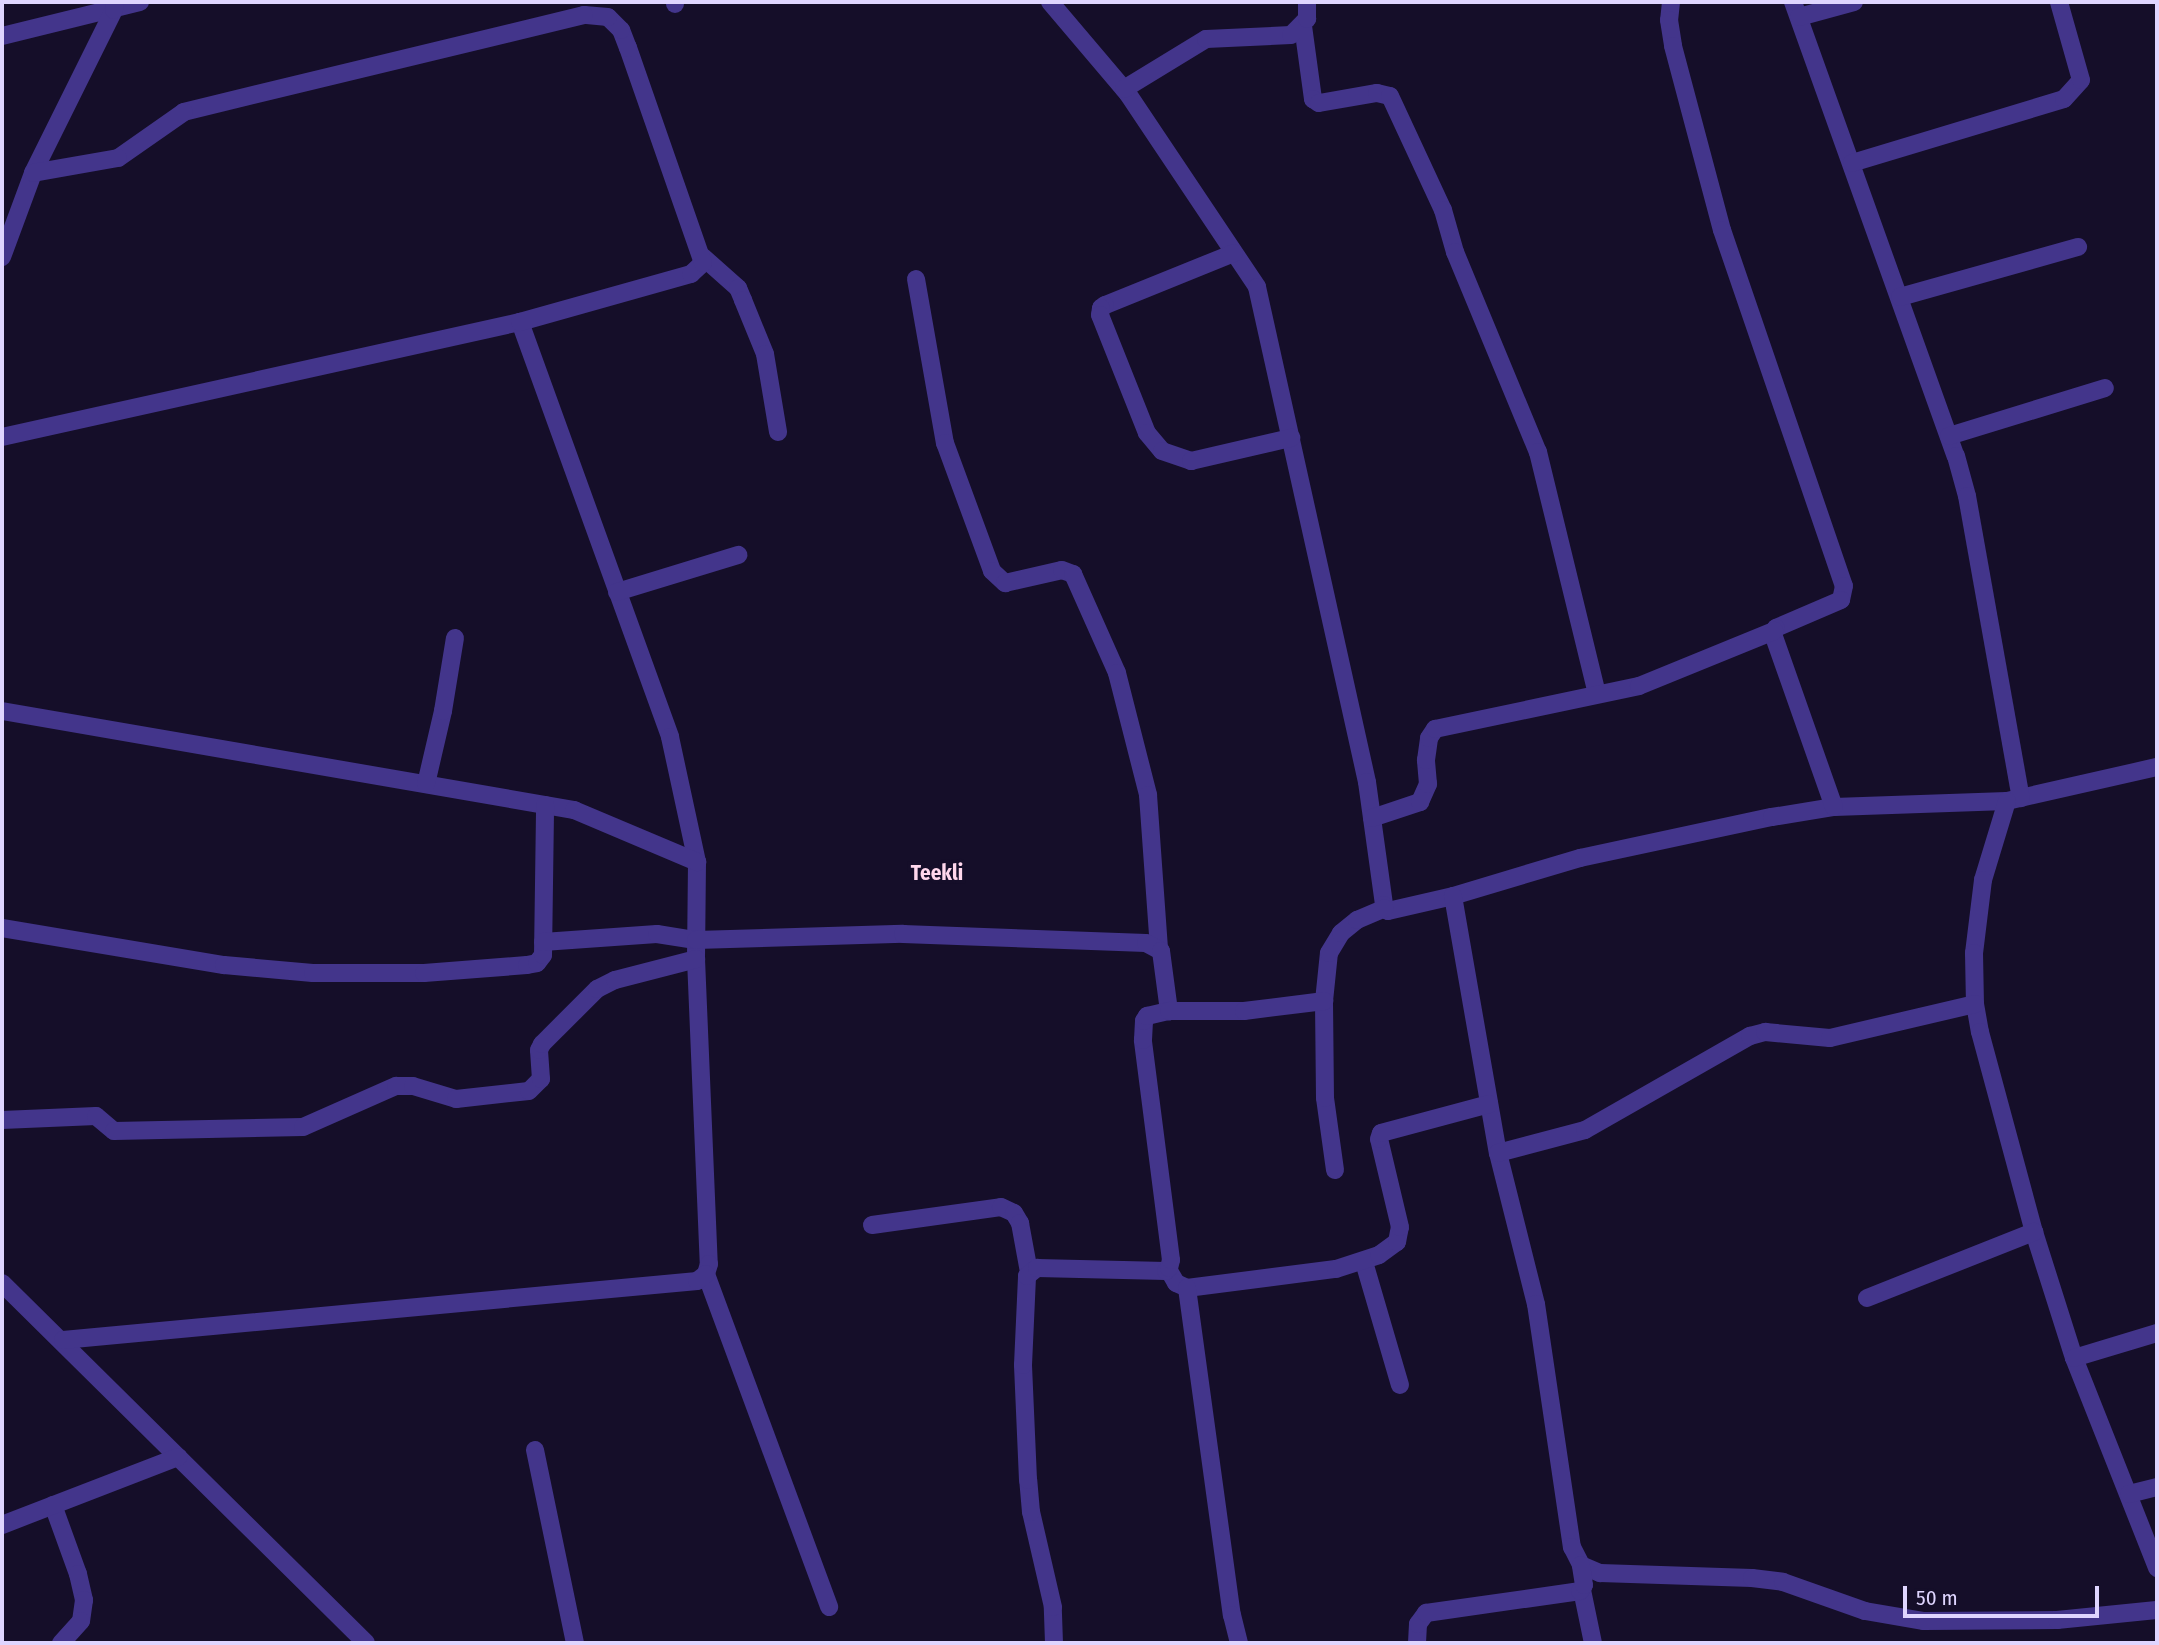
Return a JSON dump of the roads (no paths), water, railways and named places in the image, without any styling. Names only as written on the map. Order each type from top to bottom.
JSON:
[{"type":"street","points":[[2,36],[140,2]]},
{"type":"street","points":[[1050,2],[1124,89],[1257,287],[1372,818],[1385,908]]},
{"type":"street","points":[[1124,89],[1206,39],[1291,35],[1303,26],[1307,19],[1307,2]]},
{"type":"street","points":[[1372,818],[1420,802],[1428,784],[1426,760],[1429,738],[1435,729],[1639,686],[1774,631],[1841,600],[1844,586],[1722,230],[1673,46],[1669,20],[1671,2]]},
{"type":"street","points":[[1854,2],[1796,9],[1950,436],[1967,496],[2014,800],[1983,880],[1973,953],[1975,1004],[2034,1232],[2074,1358],[2157,1568]]},
{"type":"street","points":[[1852,163],[2064,99],[2081,80],[2059,2]]},
{"type":"street","points":[[2,257],[33,173],[115,6]]},
{"type":"street","points":[[33,173],[118,158],[184,112],[584,15],[608,17],[621,30],[703,257],[738,288],[743,300],[765,354],[778,432]]},
{"type":"street","points":[[1303,26],[1313,99],[1319,103],[1377,93],[1390,96],[1443,210],[1455,251],[1538,452],[1597,694]]},
{"type":"street","points":[[1900,297],[2078,247]]},
{"type":"street","points":[[1234,253],[1105,305],[1099,312],[1147,433],[1162,451],[1191,461],[1291,438]]},
{"type":"street","points":[[2,438],[520,322],[691,274],[701,266],[703,257]]},
{"type":"street","points":[[916,279],[946,443],[992,571],[1005,583],[1062,570],[1073,574],[1117,673],[1148,795],[1159,947],[1163,957],[1169,1011]]},
{"type":"street","points":[[63,1340],[697,1281],[706,1274],[709,1264],[696,959],[697,862],[670,737],[520,322]]},
{"type":"street","points":[[1950,436],[2105,388]]},
{"type":"street","points":[[617,592],[738,555]]},
{"type":"street","points":[[1774,631],[1834,807]]},
{"type":"street","points":[[426,784],[443,711],[454,638]]},
{"type":"street","points":[[2,711],[574,810],[697,862]]},
{"type":"street","points":[[1335,1170],[1325,1098],[1324,1001],[1329,953],[1341,933],[1357,920],[1385,908],[1392,911],[1452,897],[1580,858],[1678,835],[1834,807],[2014,800],[2156,774]]},
{"type":"street","points":[[2,928],[224,965],[313,973],[425,973],[527,965],[540,960],[543,943],[545,805]]},
{"type":"street","points":[[1452,897],[1498,1153],[1536,1304],[1572,1547],[1581,1565],[1582,1590],[1592,1643]]},
{"type":"street","points":[[543,943],[657,934],[696,940],[904,934],[1146,943],[1159,947]]},
{"type":"street","points":[[2,1120],[96,1116],[114,1131],[303,1127],[396,1086],[414,1086],[456,1099],[529,1091],[541,1079],[541,1044],[597,989],[615,980],[696,959]]},
{"type":"street","points":[[1324,1001],[1244,1011],[1169,1011],[1147,1016],[1144,1021],[1143,1041],[1171,1260],[1168,1269],[1176,1283],[1187,1288],[1336,1269],[1364,1262],[1392,1248],[1400,1235],[1379,1139],[1381,1133],[1489,1104]]},
{"type":"street","points":[[1498,1153],[1585,1130],[1750,1036],[1765,1032],[1830,1038],[1975,1004]]},
{"type":"street","points":[[872,1225],[1001,1207],[1014,1213],[1020,1223],[1029,1272],[1025,1285],[1023,1366],[1028,1480],[1031,1512],[1053,1607],[1054,1643]]},
{"type":"street","points":[[1867,1298],[2034,1232]]},
{"type":"street","points":[[1364,1262],[1400,1385]]},
{"type":"street","points":[[1029,1272],[1037,1268],[1168,1269]]},
{"type":"street","points":[[706,1274],[829,1607]]},
{"type":"street","points":[[2,1283],[63,1340],[366,1643]]},
{"type":"street","points":[[1187,1288],[1232,1615],[1239,1643]]},
{"type":"street","points":[[2074,1358],[2157,1333]]},
{"type":"street","points":[[535,1450],[575,1643]]},
{"type":"street","points":[[2,1525],[178,1457]]},
{"type":"street","points":[[2129,1494],[2157,1487]]},
{"type":"street","points":[[53,1505],[78,1573],[84,1600],[81,1622],[61,1643]]},
{"type":"street","points":[[1581,1565],[1600,1573],[1752,1578],[1783,1582],[1865,1611],[1924,1621],[2046,1620],[2157,1610]]},
{"type":"street","points":[[1418,1643],[1418,1624],[1426,1613],[1582,1590]]},
{"type":"district","name":"Teekli","points":[[937,873]]}]
